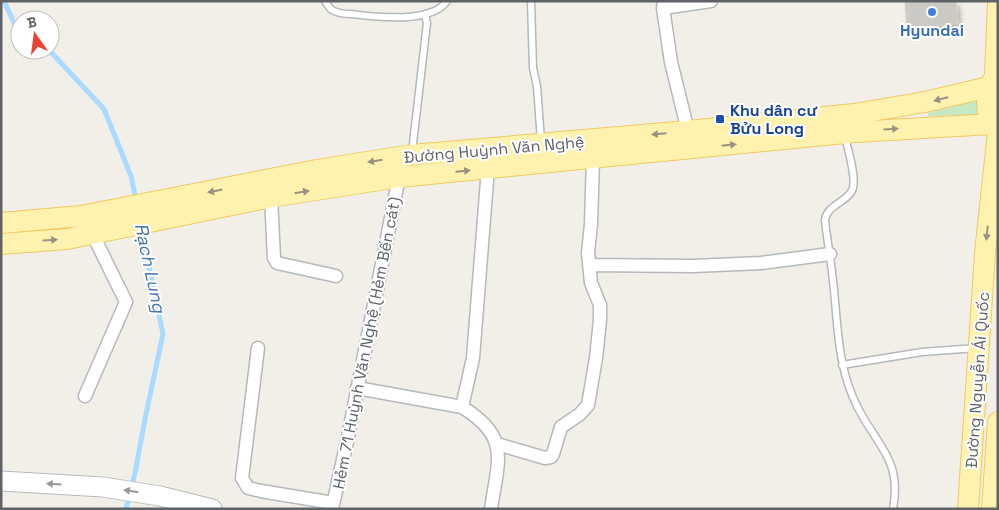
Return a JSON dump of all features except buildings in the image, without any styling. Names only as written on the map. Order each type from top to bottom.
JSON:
[{"type":"main road","points":[[994,78],[998,3]]},
{"type":"main road","name":"Đường Huỳnh Văn Nghệ","points":[[1,244],[67,239],[92,233],[127,217],[317,170],[411,156],[863,113],[925,102],[994,78]]},
{"type":"main road","name":"Đường Nguyễn Ái Quốc","points":[[968,509],[985,253],[996,130],[986,106],[994,78]]},
{"type":"main road","name":"Đường Huỳnh Văn Nghệ","points":[[150,212],[271,197],[399,177],[844,133],[996,130]]},
{"type":"main road","name":"Đường Huỳnh Văn Nghệ","points":[[1,223],[81,216],[127,217]]},
{"type":"main road","name":"Đường Nguyễn Ái Quốc","points":[[992,509],[998,422]]},
{"type":"main road","points":[[1,481],[102,487],[160,496],[212,509]]},
{"type":"street","points":[[688,131],[671,62],[663,5],[711,1]]},
{"type":"street","points":[[497,444],[545,458],[551,457],[561,427],[580,414],[588,405],[593,382],[601,312],[598,298],[591,283],[589,265],[593,158]]},
{"type":"street","points":[[462,408],[473,358],[488,168]]},
{"type":"street","name":"Hẻm 71 Huỳnh Văn Nghệ (Hẻm Bến cát)","points":[[332,506],[348,437],[399,177]]},
{"type":"street","points":[[271,197],[274,258],[277,263],[336,276]]},
{"type":"street","points":[[85,396],[126,302],[92,233]]},
{"type":"street","points":[[589,265],[684,266],[761,263],[830,254]]},
{"type":"street","points":[[258,348],[242,478],[248,488],[332,506]]},
{"type":"street","points":[[357,388],[462,408],[484,423],[493,434],[497,444],[498,460],[491,509]]},
{"type":"lane","points":[[325,1],[332,11],[354,15],[408,17],[425,14],[441,8],[447,1]]},
{"type":"lane","points":[[531,1],[533,68],[537,86],[541,144]]},
{"type":"lane","points":[[411,156],[427,29],[425,14]]},
{"type":"lane","points":[[844,133],[853,174],[853,188],[826,215],[842,365],[847,383],[858,408],[891,464],[896,482],[893,509]]},
{"type":"lane","points":[[842,365],[922,352],[979,348]]},
{"type":"green space","points":[[977,100],[979,115],[928,116],[928,113]]},
{"type":"waterway","name":"Rạch Lung","points":[[4,1],[10,14]]},
{"type":"waterway","name":"Rạch Lung","points":[[58,60],[104,109],[131,176],[136,200]]},
{"type":"waterway","name":"Rạch Lung","points":[[126,509],[163,334],[141,228]]},
{"type":"place","name":"Hyundai","points":[[932,12]]},
{"type":"place","name":"Khu dân cư Bửu Long","points":[[720,119]]}]
